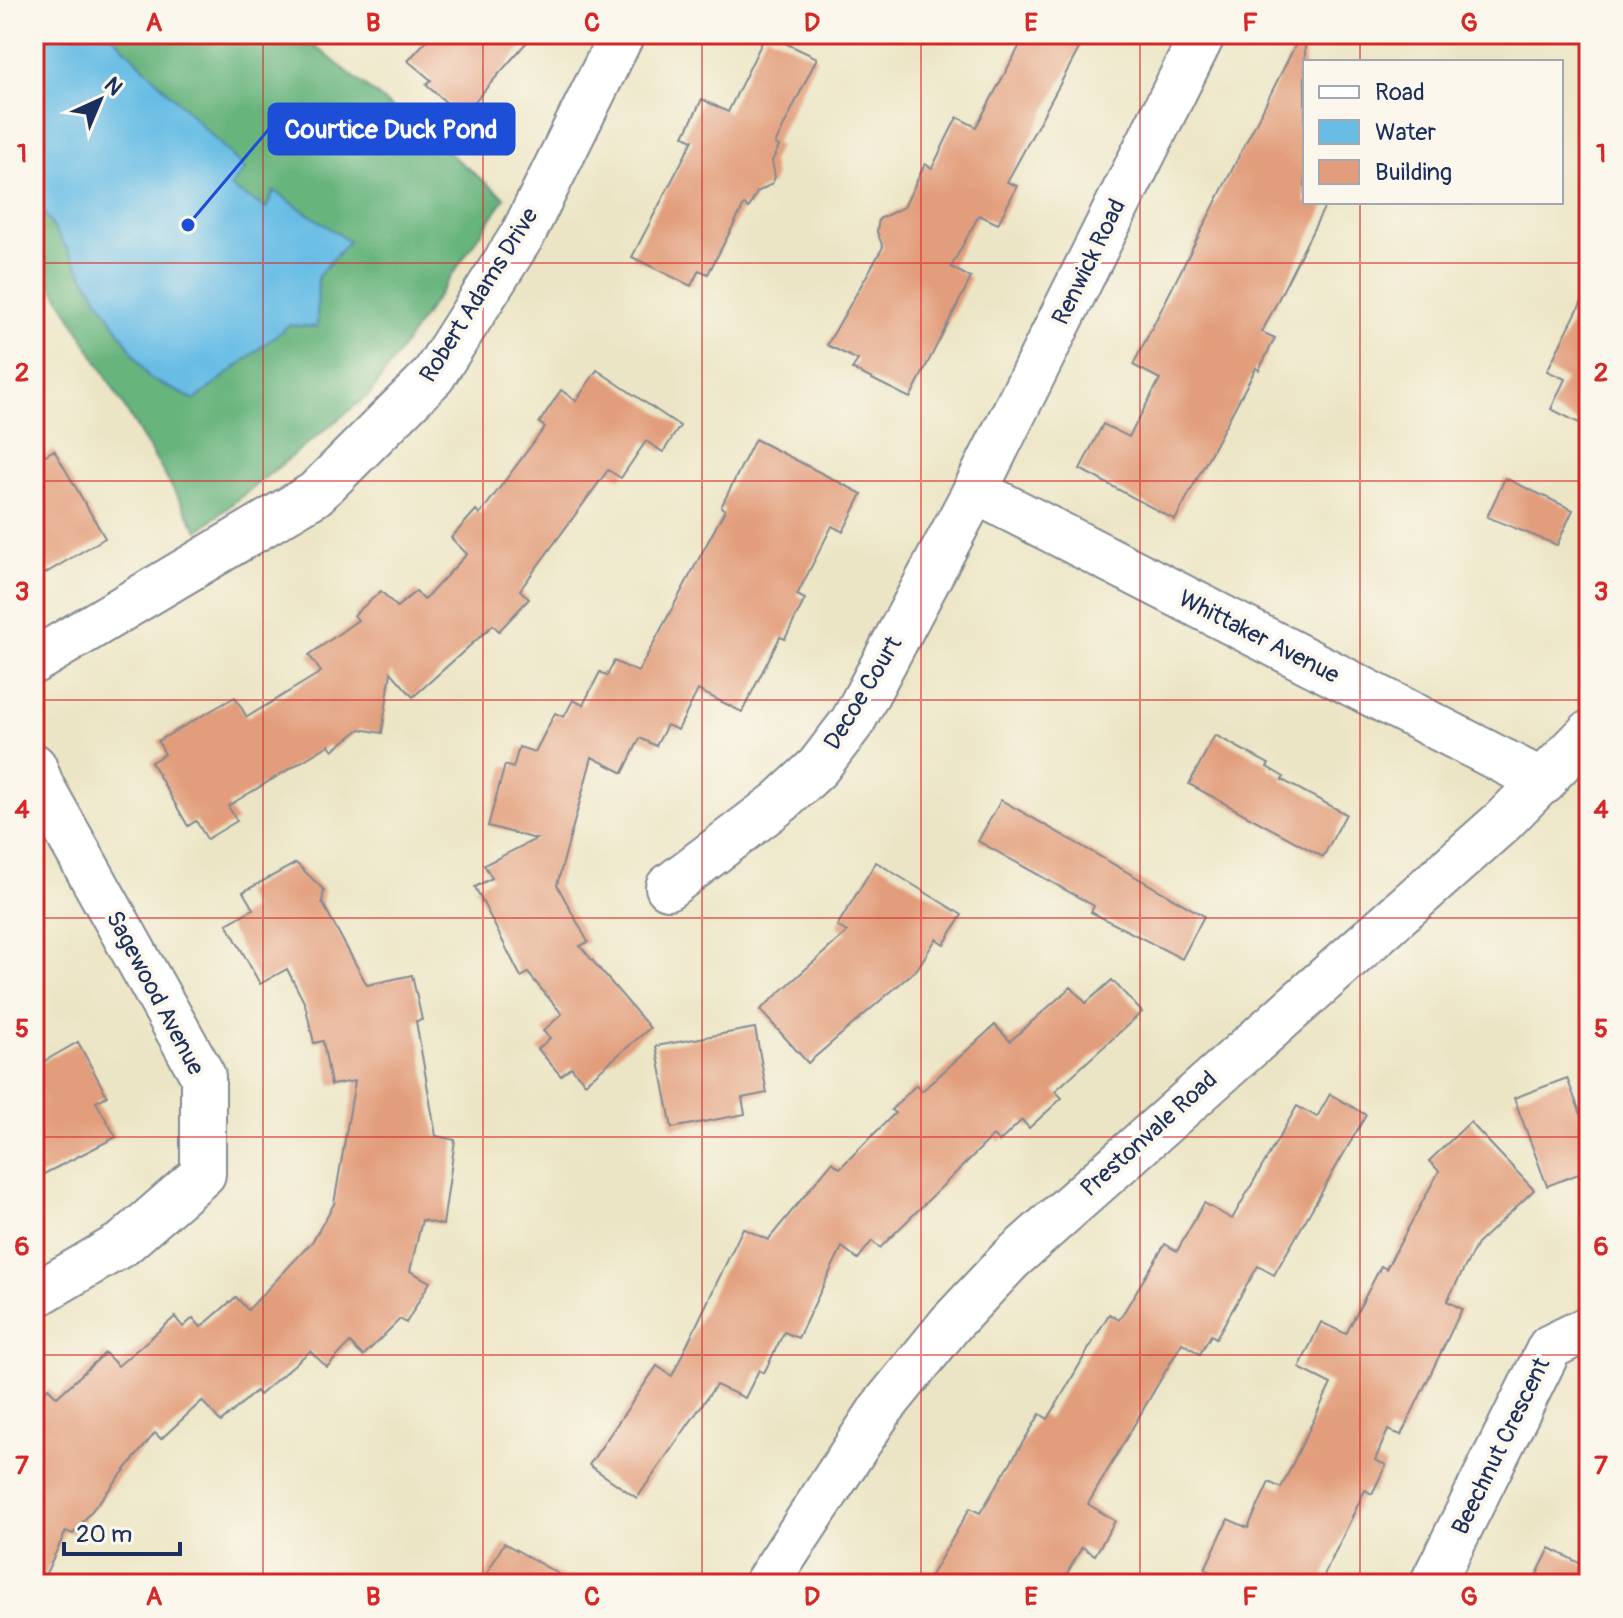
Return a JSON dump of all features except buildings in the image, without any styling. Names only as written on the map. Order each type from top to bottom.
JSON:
[{"type":"street","name":"Robert Adams Drive","points":[[34,661],[315,494],[433,376],[523,234],[622,34]]},
{"type":"street","name":"Renwick Road","points":[[975,491],[1203,34]]},
{"type":"street","name":"Whittaker Avenue","points":[[975,491],[1544,782]]},
{"type":"street","name":"Decoe Court","points":[[668,887],[780,802],[818,767],[853,721],[975,491]]},
{"type":"street","name":"Prestonvale Road","points":[[766,1584],[881,1409],[951,1323],[1010,1260],[1544,782],[1589,733]]},
{"type":"street","name":"Sagewood Avenue","points":[[34,766],[42,787],[203,1076],[203,1174],[124,1243],[34,1296]]},
{"type":"street","name":"Beechnut Crescent","points":[[1432,1584],[1550,1347],[1589,1328]]},
{"type":"green space","points":[[34,34],[300,34],[505,198],[371,393],[198,531],[34,255]]},
{"type":"water","points":[[34,34],[111,34],[245,169],[230,187],[266,208],[274,191],[349,241],[318,276],[317,327],[289,325],[195,400],[149,378],[34,197]]},
{"type":"place","name":"Courtice Duck Pond","points":[[188,225]]}]
